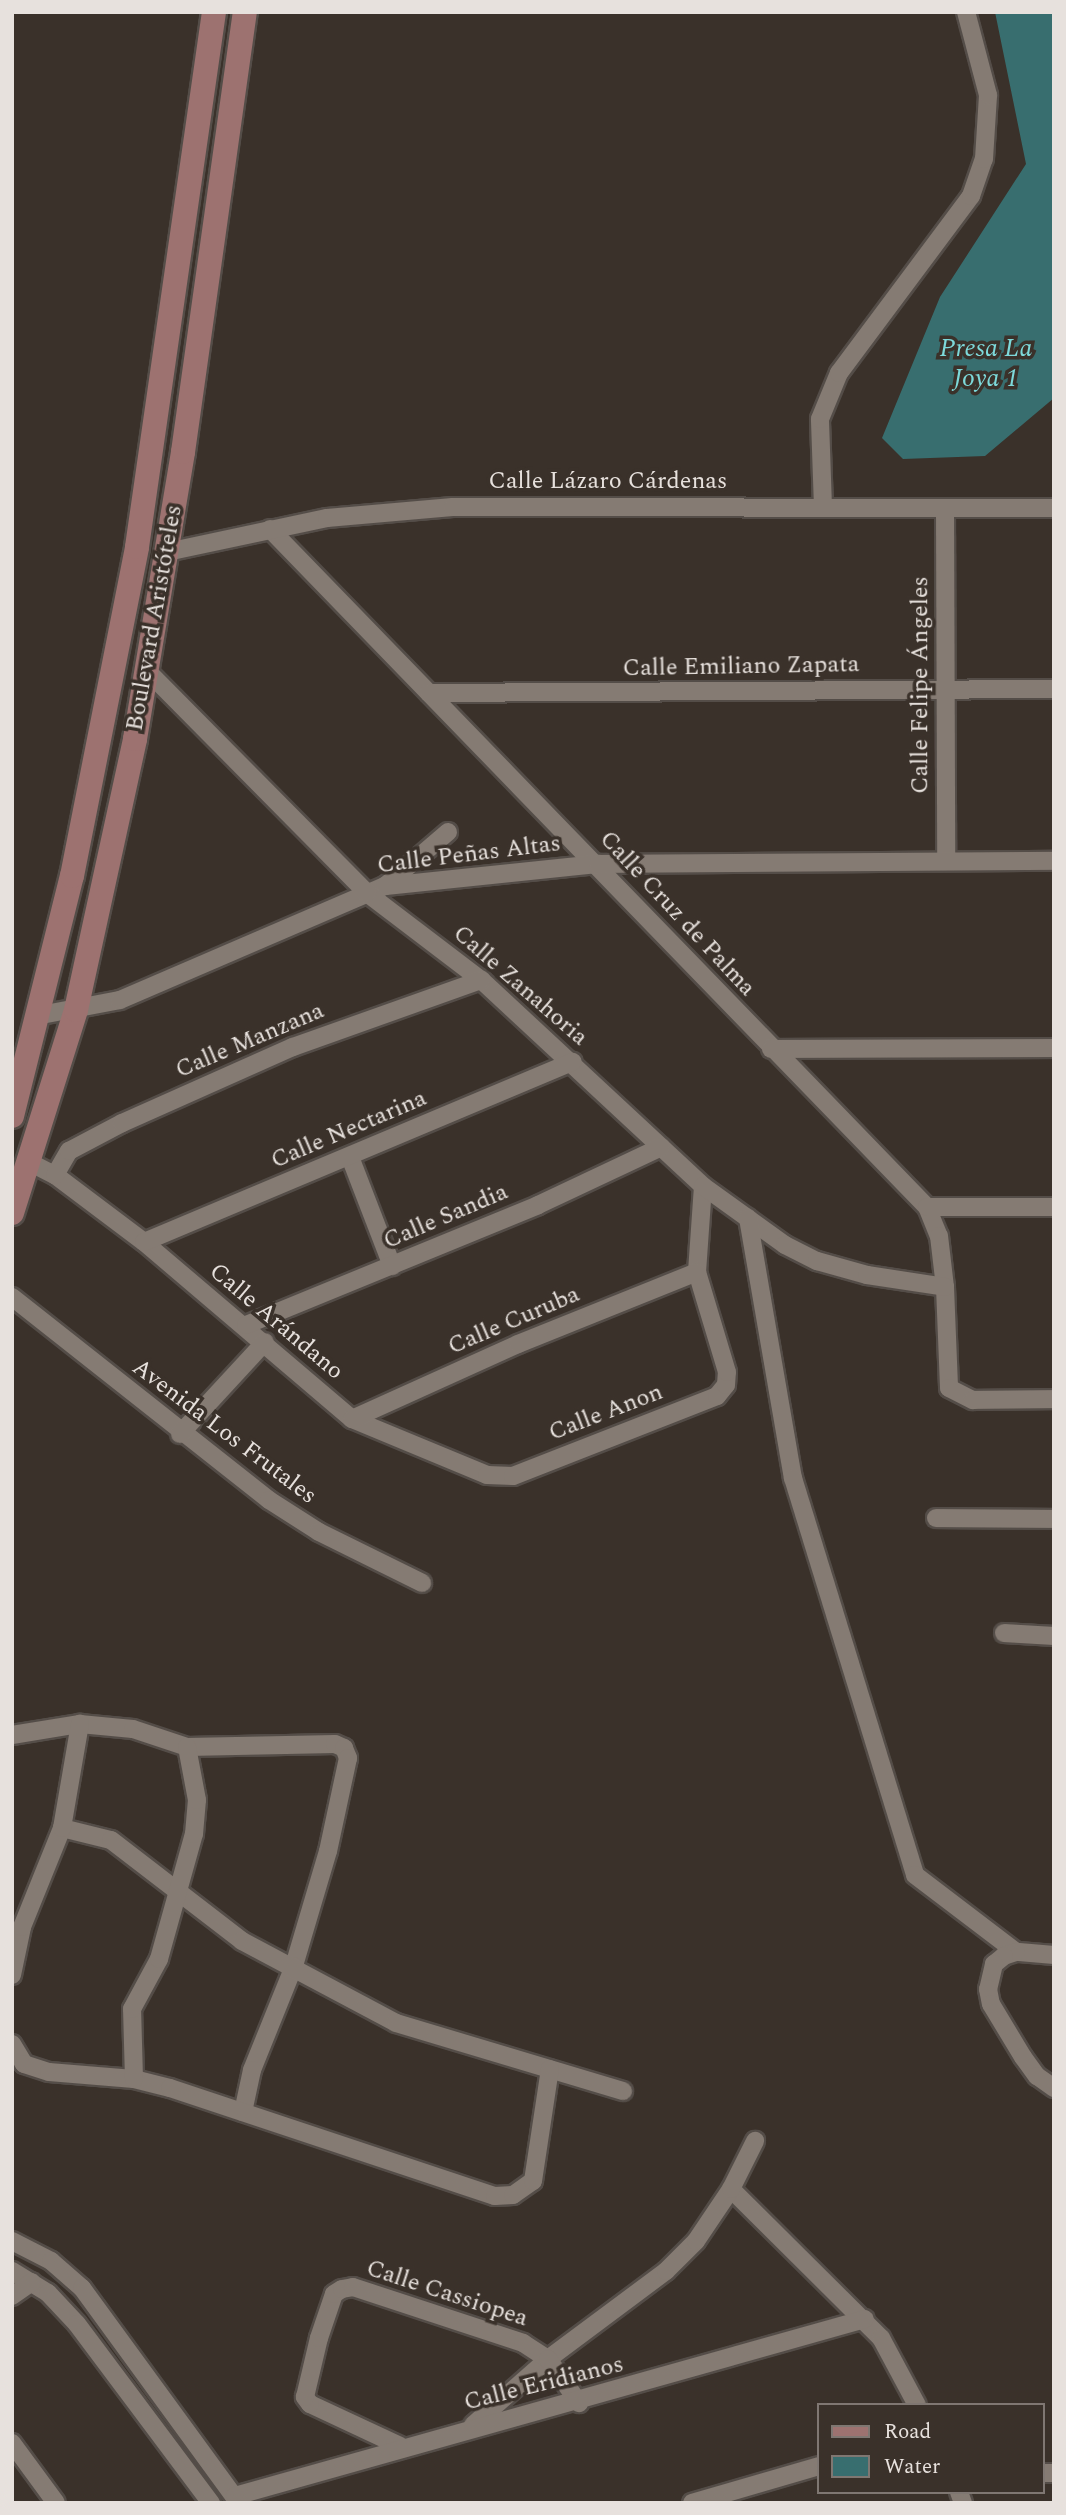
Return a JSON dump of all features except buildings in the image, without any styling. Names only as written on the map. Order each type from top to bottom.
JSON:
[{"type":"street","name":"Boulevard Aristóteles","points":[[12,1116],[41,1015],[138,547],[214,12]]},
{"type":"street","name":"Boulevard Aristóteles","points":[[12,1213],[76,1010],[148,672],[245,12]]},
{"type":"street","points":[[823,507],[820,419],[839,373],[971,196],[985,159],[988,95],[966,12]]},
{"type":"street","name":"Calle Lázaro Cárdenas","points":[[167,552],[270,529],[381,511],[453,507],[1054,508]]},
{"type":"street","name":"Calle Felipe Ángeles","points":[[945,508],[946,861]]},
{"type":"street","name":"Calle Cruz de Palma","points":[[270,529],[598,864],[771,1049],[927,1207],[939,1236],[945,1287],[945,1378],[958,1396],[973,1400],[1054,1399]]},
{"type":"street","name":"Calle Zanahoria","points":[[148,672],[367,892],[481,980],[573,1062],[703,1186],[785,1245],[817,1261],[867,1275],[945,1287]]},
{"type":"street","name":"Calle Emiliano Zapata","points":[[429,693],[1054,688]]},
{"type":"street","points":[[385,886],[448,832]]},
{"type":"street","name":"Calle Peñas Altas","points":[[41,1015],[121,1000],[385,886],[598,864],[1054,861]]},
{"type":"street","name":"Calle Manzana","points":[[55,1175],[69,1151],[122,1123],[293,1047],[481,980]]},
{"type":"street","points":[[771,1049],[1054,1048]]},
{"type":"street","name":"Calle Nectarina","points":[[144,1242],[573,1062]]},
{"type":"street","name":"Calle Sandia","points":[[246,1325],[392,1266],[661,1147]]},
{"type":"street","points":[[350,1157],[392,1266]]},
{"type":"street","name":"Calle Arándano","points":[[29,1162],[55,1175],[144,1242],[246,1325],[352,1419],[468,1468],[513,1476]]},
{"type":"street","points":[[698,1272],[703,1186]]},
{"type":"street","points":[[927,1207],[1054,1207]]},
{"type":"street","points":[[748,1218],[793,1478],[915,1875],[1016,1952],[1054,1955]]},
{"type":"street","name":"Calle Anon","points":[[513,1476],[717,1396],[726,1385],[727,1372],[698,1272]]},
{"type":"street","name":"Calle Curuba","points":[[352,1419],[518,1344],[698,1272]]},
{"type":"street","name":"Avenida Los Frutales","points":[[12,1297],[180,1434],[319,1532],[422,1583]]},
{"type":"street","points":[[180,1434],[265,1342]]},
{"type":"street","points":[[936,1518],[1054,1518]]},
{"type":"street","points":[[1004,1633],[1054,1636]]},
{"type":"street","points":[[12,1735],[80,1724],[132,1729],[187,1747],[335,1744],[344,1748],[348,1758],[334,1825],[294,1966],[252,2070],[243,2112]]},
{"type":"street","points":[[12,1975],[22,1927],[62,1828],[80,1724]]},
{"type":"street","points":[[134,2079],[132,2009],[159,1959],[194,1834],[197,1800],[187,1747]]},
{"type":"street","points":[[62,1828],[111,1840],[242,1941],[294,1966],[396,2023],[623,2091]]},
{"type":"street","points":[[1016,1952],[995,1964],[988,1989],[991,2004],[1037,2076],[1054,2088]]},
{"type":"street","points":[[12,2044],[24,2064],[49,2072],[134,2079],[243,2112],[495,2196],[513,2195],[533,2181],[539,2163],[550,2069]]},
{"type":"street","name":"Calle Cassiopea","points":[[470,2427],[548,2359],[666,2271],[696,2241],[731,2189],[755,2141]]},
{"type":"street","points":[[731,2189],[865,2319],[895,2357],[916,2403]]},
{"type":"street","points":[[12,2241],[66,2272],[100,2309],[237,2499]]},
{"type":"street","points":[[12,2271],[32,2283],[77,2324],[211,2503]]},
{"type":"street","points":[[12,2296],[32,2283]]},
{"type":"street","name":"Calle Cassiopea","points":[[400,2446],[310,2404],[304,2397],[303,2387],[334,2294],[353,2287],[502,2333],[548,2359],[579,2403]]},
{"type":"street","points":[[77,2324],[100,2309]]},
{"type":"street","name":"Calle Eridianos","points":[[237,2499],[400,2446],[470,2427],[579,2403],[865,2319]]},
{"type":"street","points":[[12,2443],[56,2503]]},
{"type":"street","points":[[692,2503],[818,2466]]},
{"type":"water","name":"Presa La Joya 1","points":[[995,12],[1054,12],[1054,398],[985,456],[903,459],[882,438],[940,297],[1026,164]]}]
